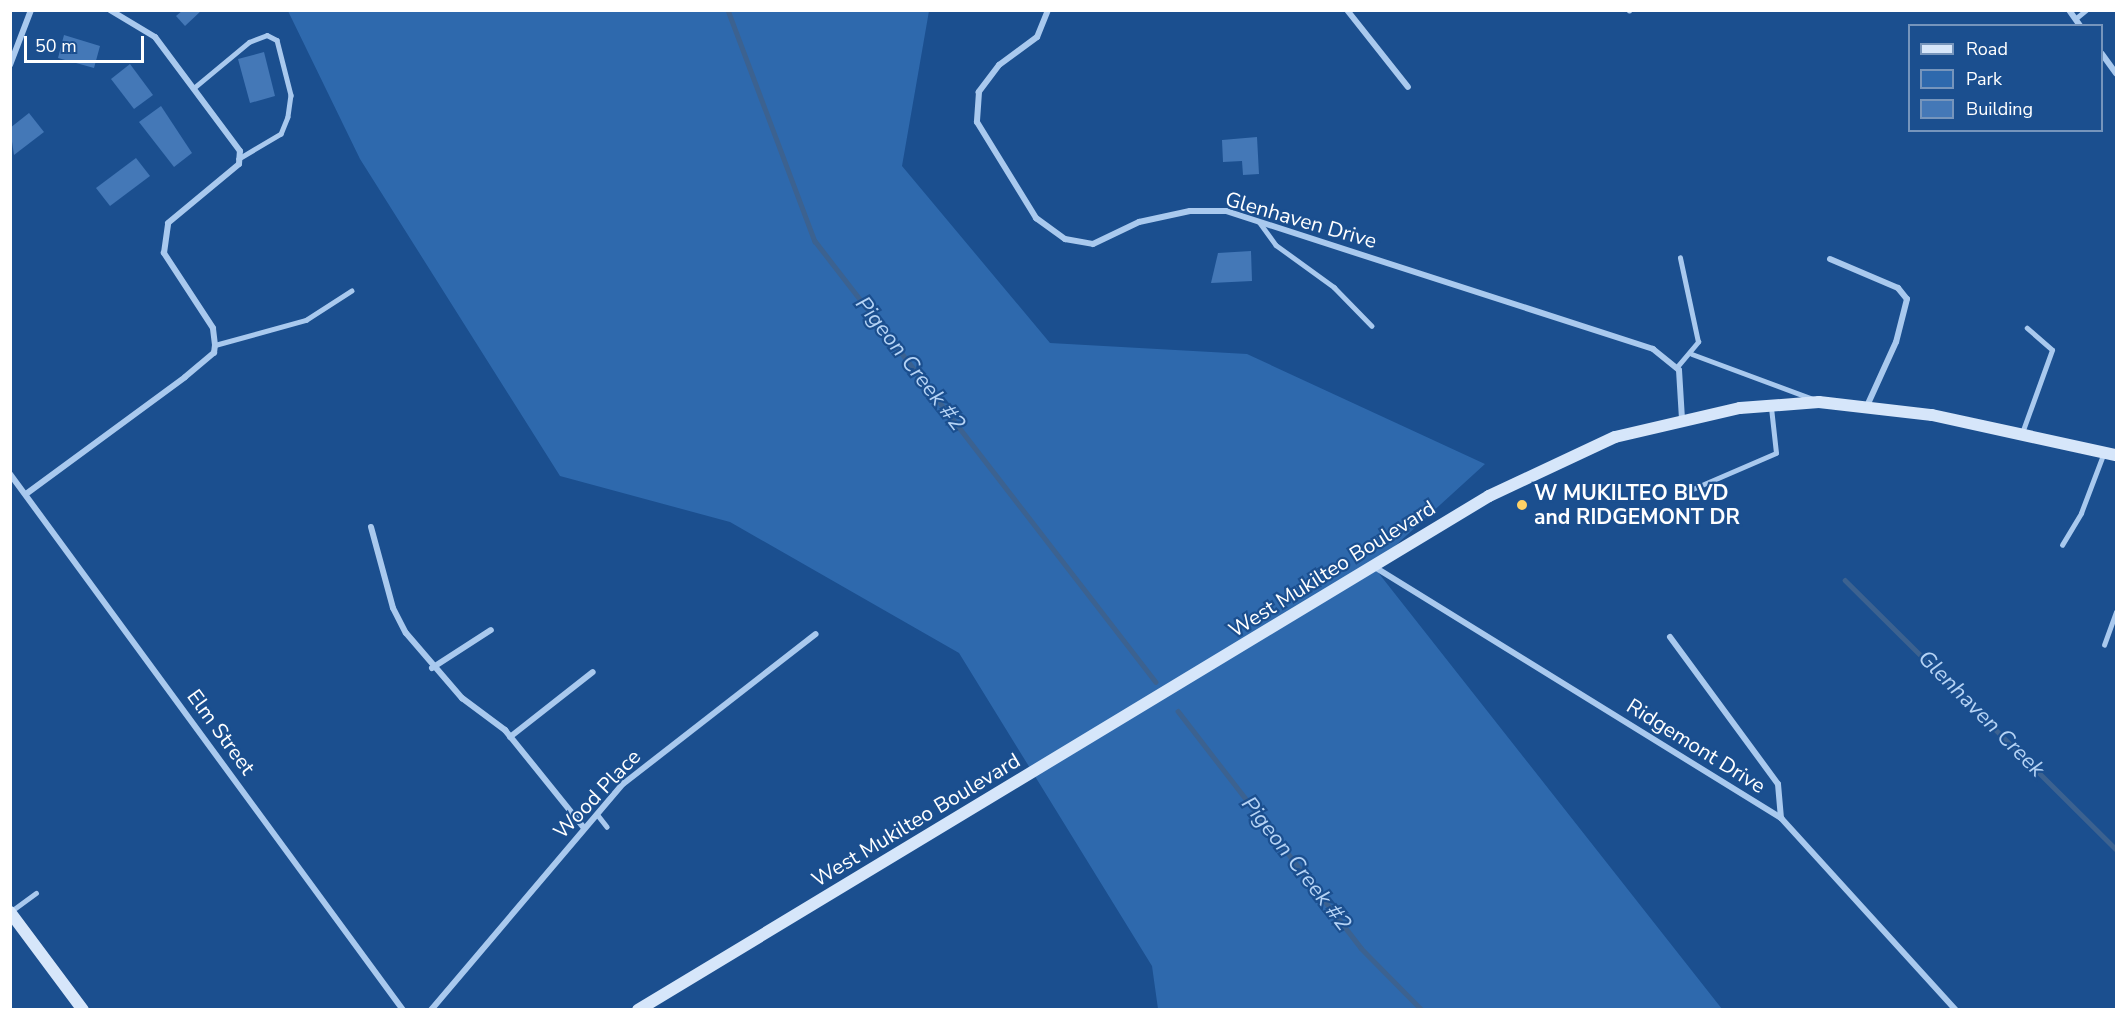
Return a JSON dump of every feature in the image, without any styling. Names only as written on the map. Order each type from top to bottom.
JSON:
[{"type":"main road","name":"West Mukilteo Boulevard","points":[[638,1010],[1373,566],[1555,463],[1615,437],[1682,419],[1771,405],[1819,402],[1867,406],[2022,433],[2110,454]]},
{"type":"main road","points":[[10,912],[83,1010]]},
{"type":"street","points":[[10,65],[31,10]]},
{"type":"street","points":[[26,494],[214,353],[213,328],[164,253],[168,223],[239,159],[195,87],[155,37],[110,10]]},
{"type":"street","name":"Glenhaven Drive","points":[[1048,10],[1037,37],[999,65],[979,92],[977,122],[1036,218],[1065,239],[1093,244],[1139,222],[1190,211],[1226,211],[1653,349],[1677,367]]},
{"type":"street","points":[[1347,10],[1408,87]]},
{"type":"street","points":[[2069,10],[2079,24]]},
{"type":"street","points":[[2103,55],[2116,74]]},
{"type":"street","points":[[1830,259],[1898,288],[1907,299],[1896,342],[1867,406]]},
{"type":"street","points":[[1677,367],[1682,419]]},
{"type":"street","name":"Elm Street","points":[[10,474],[403,1010]]},
{"type":"street","points":[[371,527],[393,608],[432,668],[510,737],[584,828]]},
{"type":"street","name":"Ridgemont Drive","points":[[1373,566],[1781,818],[1956,1010]]},
{"type":"street","points":[[432,668],[491,630]]},
{"type":"street","name":"Wood Place","points":[[431,1010],[597,814],[684,734],[816,634]]},
{"type":"street","points":[[1670,637],[1778,784],[1781,818]]},
{"type":"street","points":[[510,737],[593,672]]},
{"type":"lane","points":[[2075,19],[2086,10]]},
{"type":"lane","points":[[195,87],[249,42],[267,35],[277,40],[291,95],[288,117],[281,134],[239,159]]},
{"type":"lane","points":[[1258,221],[1276,245],[1334,287],[1372,326]]},
{"type":"lane","points":[[1677,367],[1692,354],[1698,327],[1680,258]]},
{"type":"lane","points":[[215,345],[306,320],[351,291]]},
{"type":"lane","points":[[2022,433],[2052,350],[2027,328]]},
{"type":"lane","points":[[1692,354],[1819,402]]},
{"type":"lane","points":[[1681,494],[1776,453],[1771,405]]},
{"type":"lane","points":[[2062,545],[2081,513],[2110,454]]},
{"type":"lane","points":[[2104,645],[2116,612]]},
{"type":"lane","points":[[597,814],[607,828]]},
{"type":"lane","points":[[10,912],[36,893]]},
{"type":"green space","points":[[288,11],[929,11],[902,166],[1050,343],[1247,354],[1485,464],[1373,566],[1722,1009],[1158,1009],[1152,966],[959,653],[730,522],[560,476],[360,159]]},
{"type":"building","points":[[183,10],[202,10],[185,26],[176,16]]},
{"type":"building","points":[[64,35],[100,46],[94,68],[58,58]]},
{"type":"building","points":[[264,52],[275,96],[250,103],[238,59]]},
{"type":"building","points":[[130,64],[153,95],[134,109],[111,79]]},
{"type":"building","points":[[161,106],[192,153],[174,167],[139,122]]},
{"type":"building","points":[[29,113],[44,132],[14,155],[10,128]]},
{"type":"building","points":[[1257,137],[1259,174],[1243,175],[1242,161],[1223,162],[1222,140]]},
{"type":"building","points":[[136,158],[150,176],[110,206],[96,188]]},
{"type":"building","points":[[1251,251],[1252,281],[1211,283],[1218,253]]},
{"type":"waterway","name":"Pigeon Creek #2","points":[[728,10],[815,241],[1156,682]]},
{"type":"waterway","name":"Glenhaven Creek","points":[[1845,580],[2116,849]]},
{"type":"waterway","name":"Pigeon Creek #2","points":[[1178,711],[1361,948],[1422,1010]]},
{"type":"place","name":"W MUKILTEO BLVD and RIDGEMONT DR","points":[[1522,505]]}]
